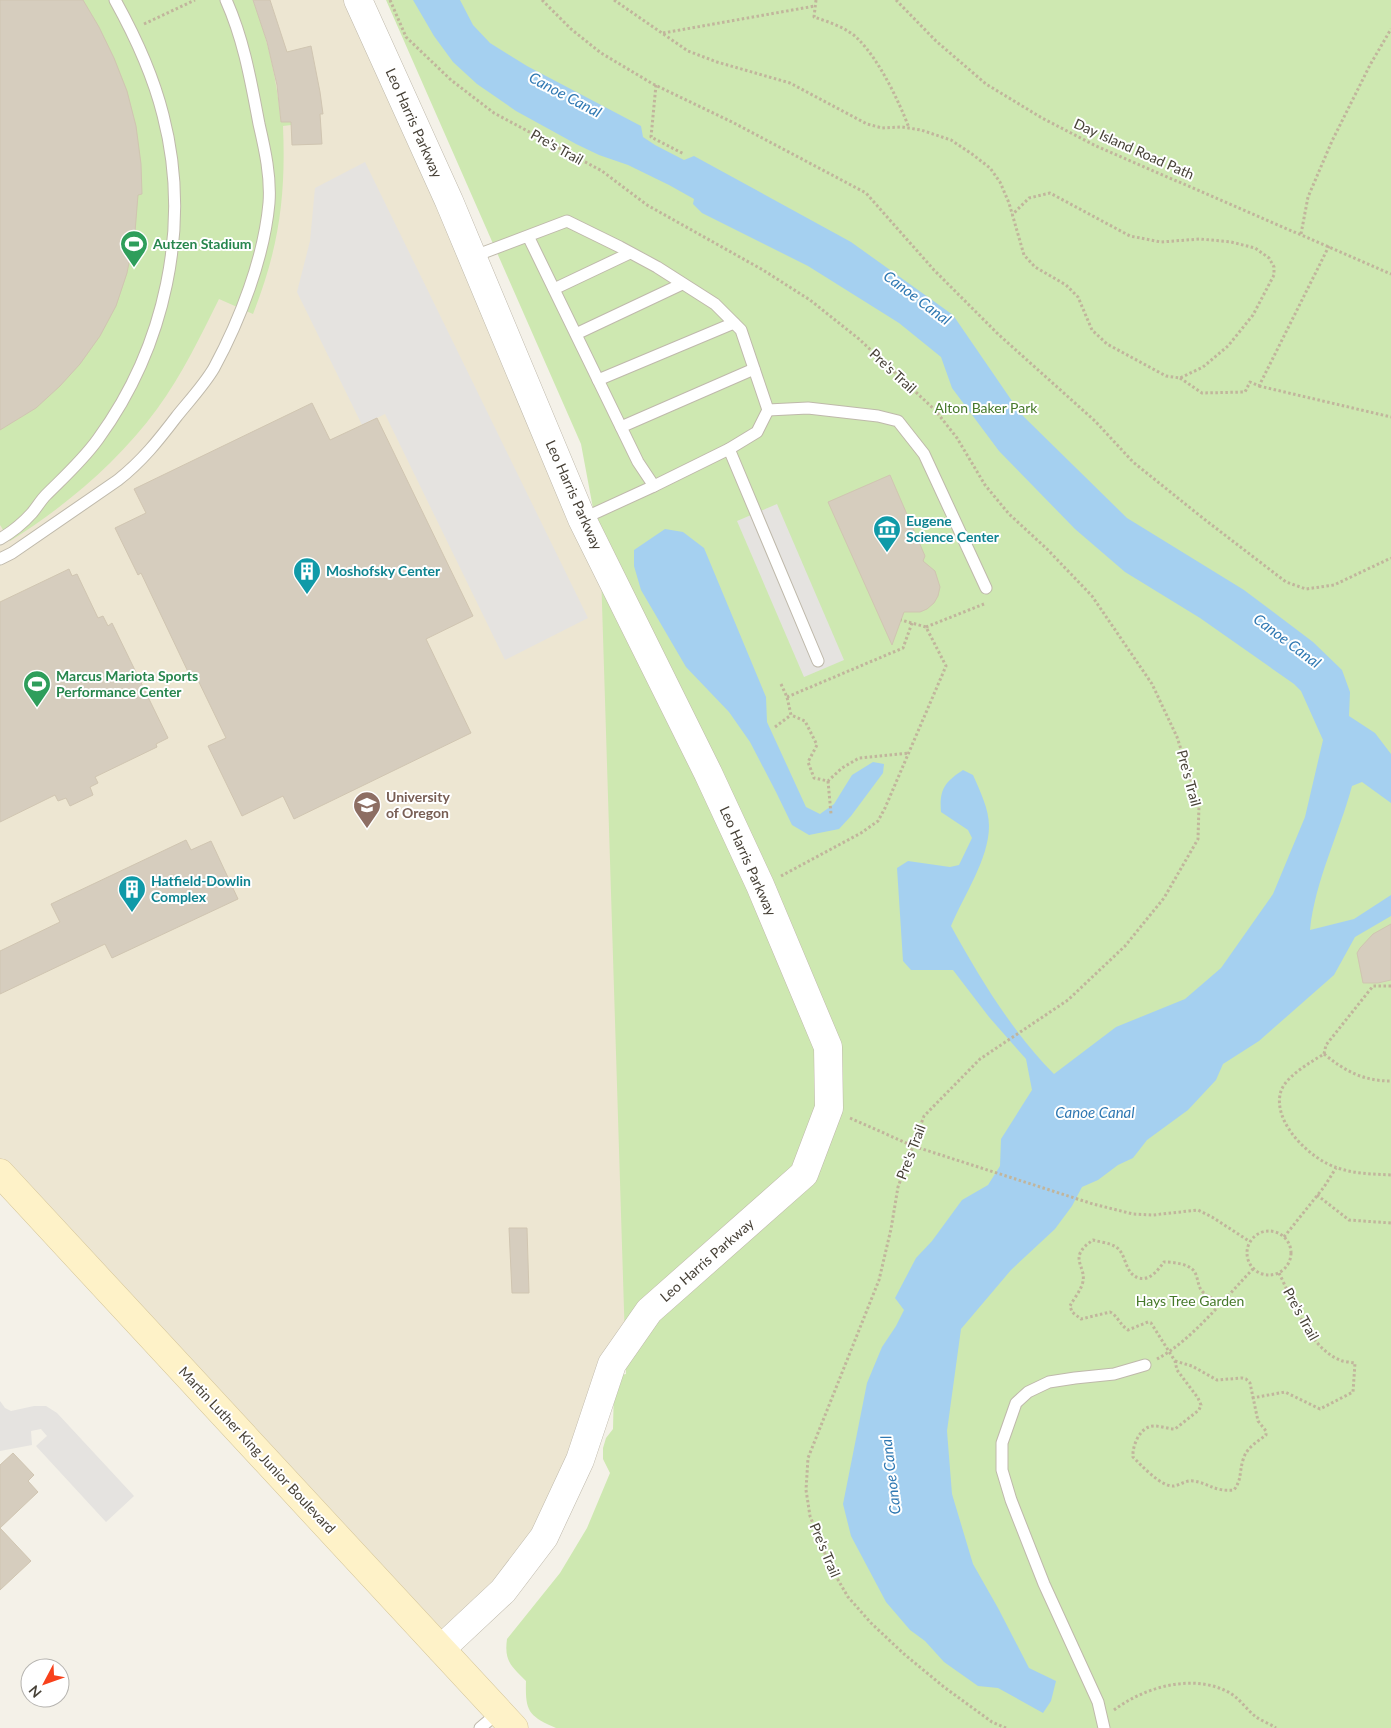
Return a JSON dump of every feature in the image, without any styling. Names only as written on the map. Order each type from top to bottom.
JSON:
[{"type":"main road","name":"Martin Luther King Junior Boulevard","points":[[0,1173],[441,1649],[498,1723]]},
{"type":"street","name":"Leo Harris Parkway","points":[[358,0],[423,142],[582,519],[708,774],[760,886],[828,1048],[829,1108],[804,1174],[649,1311],[612,1364],[580,1460],[544,1537],[502,1591],[441,1649]]},
{"type":"lane","points":[[0,539],[31,515],[46,495],[77,465],[115,414],[144,359],[164,300],[173,240],[173,178],[162,109],[155,86],[132,30],[114,0]]},
{"type":"lane","points":[[0,559],[12,553],[118,480],[150,452],[213,370],[241,309],[259,257],[270,187],[248,67],[241,40],[226,0]]},
{"type":"lane","points":[[472,257],[567,221],[630,252],[715,304],[740,330],[768,410],[757,432],[729,449],[582,519]]},
{"type":"lane","points":[[528,236],[638,462],[654,486]]},
{"type":"lane","points":[[554,289],[630,252]]},
{"type":"lane","points":[[576,334],[682,284]]},
{"type":"lane","points":[[598,380],[734,324]]},
{"type":"lane","points":[[621,427],[754,369]]},
{"type":"lane","points":[[768,410],[808,408],[878,416],[898,422],[924,454],[986,588]]},
{"type":"lane","points":[[729,449],[818,661]]},
{"type":"lane","points":[[1103,1724],[1098,1702],[1044,1584],[1011,1500],[1002,1470],[1002,1443],[1016,1403],[1028,1392],[1049,1382],[1114,1374],[1145,1365]]},
{"type":"path","points":[[132,30],[195,0]]},
{"type":"path","name":"Pre's Trail","points":[[390,0],[406,37],[451,80],[494,113],[602,171],[647,205],[764,270],[810,300],[859,339],[935,410],[956,438],[985,485],[1009,514],[1047,549],[1092,596],[1152,684],[1177,737],[1199,805],[1198,839],[1164,898],[1124,946],[1068,1000],[980,1059],[924,1116],[898,1187],[891,1229],[879,1280],[808,1458],[806,1490],[810,1516],[830,1566],[848,1597],[871,1623],[904,1654],[944,1687],[984,1716],[1006,1728]]},
{"type":"path","points":[[542,0],[571,29],[601,52],[656,85],[866,193],[934,270],[998,334],[1095,421],[1132,462],[1286,582],[1306,589],[1334,584],[1391,558]]},
{"type":"path","points":[[614,0],[688,51],[717,62],[790,83],[867,124],[882,128],[921,130],[950,140],[990,168],[1000,182],[1024,255],[1034,267],[1066,286],[1078,297],[1092,330],[1107,344],[1134,360],[1166,376],[1180,378],[1202,393],[1246,392],[1250,382],[1259,386],[1391,417]]},
{"type":"path","points":[[816,0],[814,17],[835,24],[858,39],[879,68],[901,107],[909,128]]},
{"type":"path","name":"Day Island Road Path","points":[[896,0],[936,41],[986,84],[1042,118],[1096,146],[1391,274]]},
{"type":"path","points":[[662,33],[815,6]]},
{"type":"path","points":[[1301,234],[1308,197],[1332,141],[1370,65],[1391,29]]},
{"type":"path","points":[[656,85],[651,136],[684,154]]},
{"type":"path","points":[[1012,215],[1029,198],[1050,193],[1130,236],[1161,242],[1200,239],[1232,242],[1255,248],[1269,258],[1274,266],[1274,275],[1254,315],[1228,346],[1203,367],[1180,378]]},
{"type":"path","points":[[1259,386],[1329,246]]},
{"type":"path","points":[[901,620],[926,627],[990,601],[986,588]]},
{"type":"path","points":[[787,697],[903,648],[912,623]]},
{"type":"path","points":[[760,886],[862,833],[878,821],[946,666],[926,627]]},
{"type":"path","points":[[781,684],[787,697],[791,715]]},
{"type":"path","points":[[775,727],[791,715]]},
{"type":"path","points":[[791,715],[805,721],[817,745],[808,762],[814,778],[828,781]]},
{"type":"path","points":[[828,781],[842,768],[859,758],[908,754]]},
{"type":"path","points":[[828,781],[831,814]]},
{"type":"path","points":[[1391,986],[1373,986],[1326,1044],[1324,1054],[1295,1073],[1281,1091],[1279,1109],[1288,1131],[1310,1153],[1336,1168],[1363,1174],[1391,1175]]},
{"type":"path","points":[[1324,1054],[1343,1069],[1375,1081],[1391,1082]]},
{"type":"path","points":[[829,1108],[913,1146],[1094,1204],[1133,1214],[1153,1215],[1198,1210],[1212,1217],[1249,1242]]},
{"type":"path","points":[[1284,1237],[1336,1168]]},
{"type":"path","points":[[1317,1195],[1349,1220],[1391,1223]]},
{"type":"path","points":[[1271,1231],[1284,1237],[1291,1251],[1288,1265],[1279,1273],[1266,1275],[1253,1270],[1246,1256],[1249,1242],[1259,1233],[1271,1231]]},
{"type":"path","points":[[1176,1360],[1192,1366],[1217,1380],[1237,1378],[1246,1379],[1250,1383],[1258,1420],[1266,1434],[1250,1448],[1243,1460],[1240,1482],[1234,1490],[1222,1491],[1191,1480],[1173,1486],[1165,1484],[1133,1458],[1132,1448],[1136,1439],[1146,1429],[1153,1426],[1175,1429],[1199,1410],[1201,1405],[1177,1370],[1176,1360],[1151,1323],[1148,1322],[1128,1330],[1115,1314],[1110,1312],[1081,1319],[1072,1312],[1070,1306],[1082,1285],[1083,1275],[1078,1256],[1086,1244],[1093,1240],[1116,1247],[1134,1277],[1143,1279],[1152,1276],[1164,1262],[1189,1267],[1194,1272],[1203,1293],[1221,1303]]},
{"type":"path","points":[[1145,1365],[1170,1352],[1253,1270]]},
{"type":"path","name":"Pre's Trail","points":[[1252,1398],[1285,1392],[1320,1409],[1353,1392],[1355,1363],[1341,1361],[1315,1342],[1279,1273]]},
{"type":"path","points":[[1103,1724],[1116,1708],[1149,1690],[1205,1683],[1232,1694],[1257,1718],[1276,1728]]},
{"type":"shaded area","name":"University of Oregon","points":[[0,0],[358,0],[642,640],[649,1311],[544,1537],[441,1649],[0,1173]]},
{"type":"shaded area","points":[[365,162],[588,618],[505,660],[385,414],[362,425],[297,292],[310,241],[315,188]]},
{"type":"shaded area","points":[[777,504],[844,660],[804,677],[737,521]]},
{"type":"shaded area","points":[[0,1401],[5,1408],[11,1411],[34,1406],[46,1406],[57,1413],[134,1496],[106,1522],[36,1446],[47,1436],[41,1429],[31,1431],[32,1445],[0,1451]]},
{"type":"green space","name":"Autzen Stadium","points":[[0,0],[253,0],[271,60],[281,122],[291,122],[291,125],[283,126],[282,199],[275,244],[253,314],[219,299],[175,383],[157,409],[126,447],[71,498],[10,541],[0,525]]},
{"type":"green space","name":"Alton Baker Park","points":[[386,0],[1391,0],[1391,1728],[556,1728],[540,1720],[530,1712],[526,1700],[526,1681],[510,1663],[506,1647],[507,1639],[560,1573],[587,1528],[610,1473],[603,1459],[603,1448],[606,1438],[613,1429],[614,1386],[617,1376],[626,1374],[601,572],[598,535],[581,444]]},
{"type":"water","name":"Canoe Canal","points":[[413,0],[460,0],[473,25],[490,43],[527,66],[641,126],[643,137],[655,145],[684,160],[694,156],[851,242],[953,315],[1021,414],[1127,518],[1244,590],[1313,642],[1342,670],[1350,692],[1349,716],[1375,733],[1391,754],[1391,803],[1362,782],[1352,786],[1322,876],[1310,930],[1354,919],[1391,895],[1391,916],[1355,937],[1334,975],[1259,1041],[1223,1064],[1216,1080],[1188,1110],[1147,1140],[1133,1158],[1118,1165],[1098,1180],[1082,1187],[1072,1206],[1055,1229],[1011,1270],[961,1329],[947,1431],[952,1494],[973,1564],[1029,1668],[1056,1681],[1051,1701],[1043,1713],[998,1688],[978,1686],[944,1662],[925,1641],[910,1630],[886,1602],[851,1536],[843,1504],[867,1383],[882,1347],[904,1310],[895,1298],[916,1258],[932,1241],[962,1200],[988,1185],[1000,1166],[1001,1139],[1032,1090],[1026,1059],[989,1017],[953,970],[911,970],[903,961],[897,868],[908,861],[950,867],[959,865],[972,838],[968,830],[941,812],[941,797],[944,787],[957,774],[963,770],[973,775],[984,800],[989,826],[988,838],[975,877],[951,926],[973,965],[1011,1023],[1054,1074],[1116,1027],[1185,999],[1221,968],[1273,894],[1305,817],[1323,740],[1301,691],[1294,684],[1200,618],[1125,572],[1075,529],[999,451],[952,388],[941,357],[899,323],[808,266],[702,213],[693,204],[694,199],[628,165],[599,155],[576,144],[516,111],[477,84],[453,62],[434,36]]},
{"type":"water","points":[[665,529],[683,532],[704,548],[766,697],[767,722],[806,807],[820,814],[834,804],[852,775],[873,762],[884,764],[883,773],[839,829],[809,835],[792,825],[750,742],[729,712],[686,667],[641,590],[634,566],[634,550]]},
{"type":"building","points":[[0,0],[83,0],[114,58],[127,91],[136,126],[141,164],[142,194],[138,195],[135,232],[127,273],[116,306],[100,336],[80,364],[60,386],[36,408],[0,430]]},
{"type":"building","points":[[253,0],[270,0],[287,52],[311,46],[323,114],[320,114],[322,144],[292,145],[291,122],[281,122],[277,85],[267,42]]},
{"type":"building","name":"Moshofsky Center","points":[[312,403],[330,440],[377,418],[473,616],[426,639],[471,733],[294,819],[283,796],[242,816],[208,746],[226,738],[195,674],[190,676],[141,573],[138,575],[115,528],[146,513],[134,489]]},
{"type":"building","points":[[890,475],[925,556],[923,561],[935,571],[940,587],[934,603],[927,609],[920,612],[904,612],[892,645],[828,502]]},
{"type":"building","points":[[69,569],[72,576],[77,574],[98,618],[103,616],[108,626],[112,623],[168,738],[156,744],[157,747],[95,777],[98,783],[90,787],[93,795],[70,806],[66,798],[58,801],[55,795],[0,822],[0,602]]},
{"type":"building","name":"Hatfield-Dowlin Complex","points":[[186,840],[191,850],[211,841],[238,899],[112,958],[105,944],[0,994],[0,951],[60,922],[51,904]]},
{"type":"building","points":[[1391,924],[1391,980],[1378,983],[1363,983],[1357,953],[1373,934]]},
{"type":"building","points":[[509,1228],[527,1228],[529,1293],[512,1293]]},
{"type":"building","points":[[13,1453],[34,1475],[28,1481],[38,1492],[0,1528],[0,1465]]},
{"type":"building","points":[[0,1528],[31,1561],[0,1590]]},
{"type":"place","name":"Autzen Stadium","points":[[134,268]]},
{"type":"place","name":"Eugene Science Center","points":[[887,553]]},
{"type":"place","name":"Moshofsky Center","points":[[307,595]]},
{"type":"place","name":"Marcus Mariota Sports Performance Center","points":[[37,708]]},
{"type":"place","name":"University of Oregon","points":[[367,829]]},
{"type":"place","name":"Hatfield-Dowlin Complex","points":[[132,913]]},
{"type":"park label","name":"Hays Tree Garden","points":[[1190,1301]]}]
